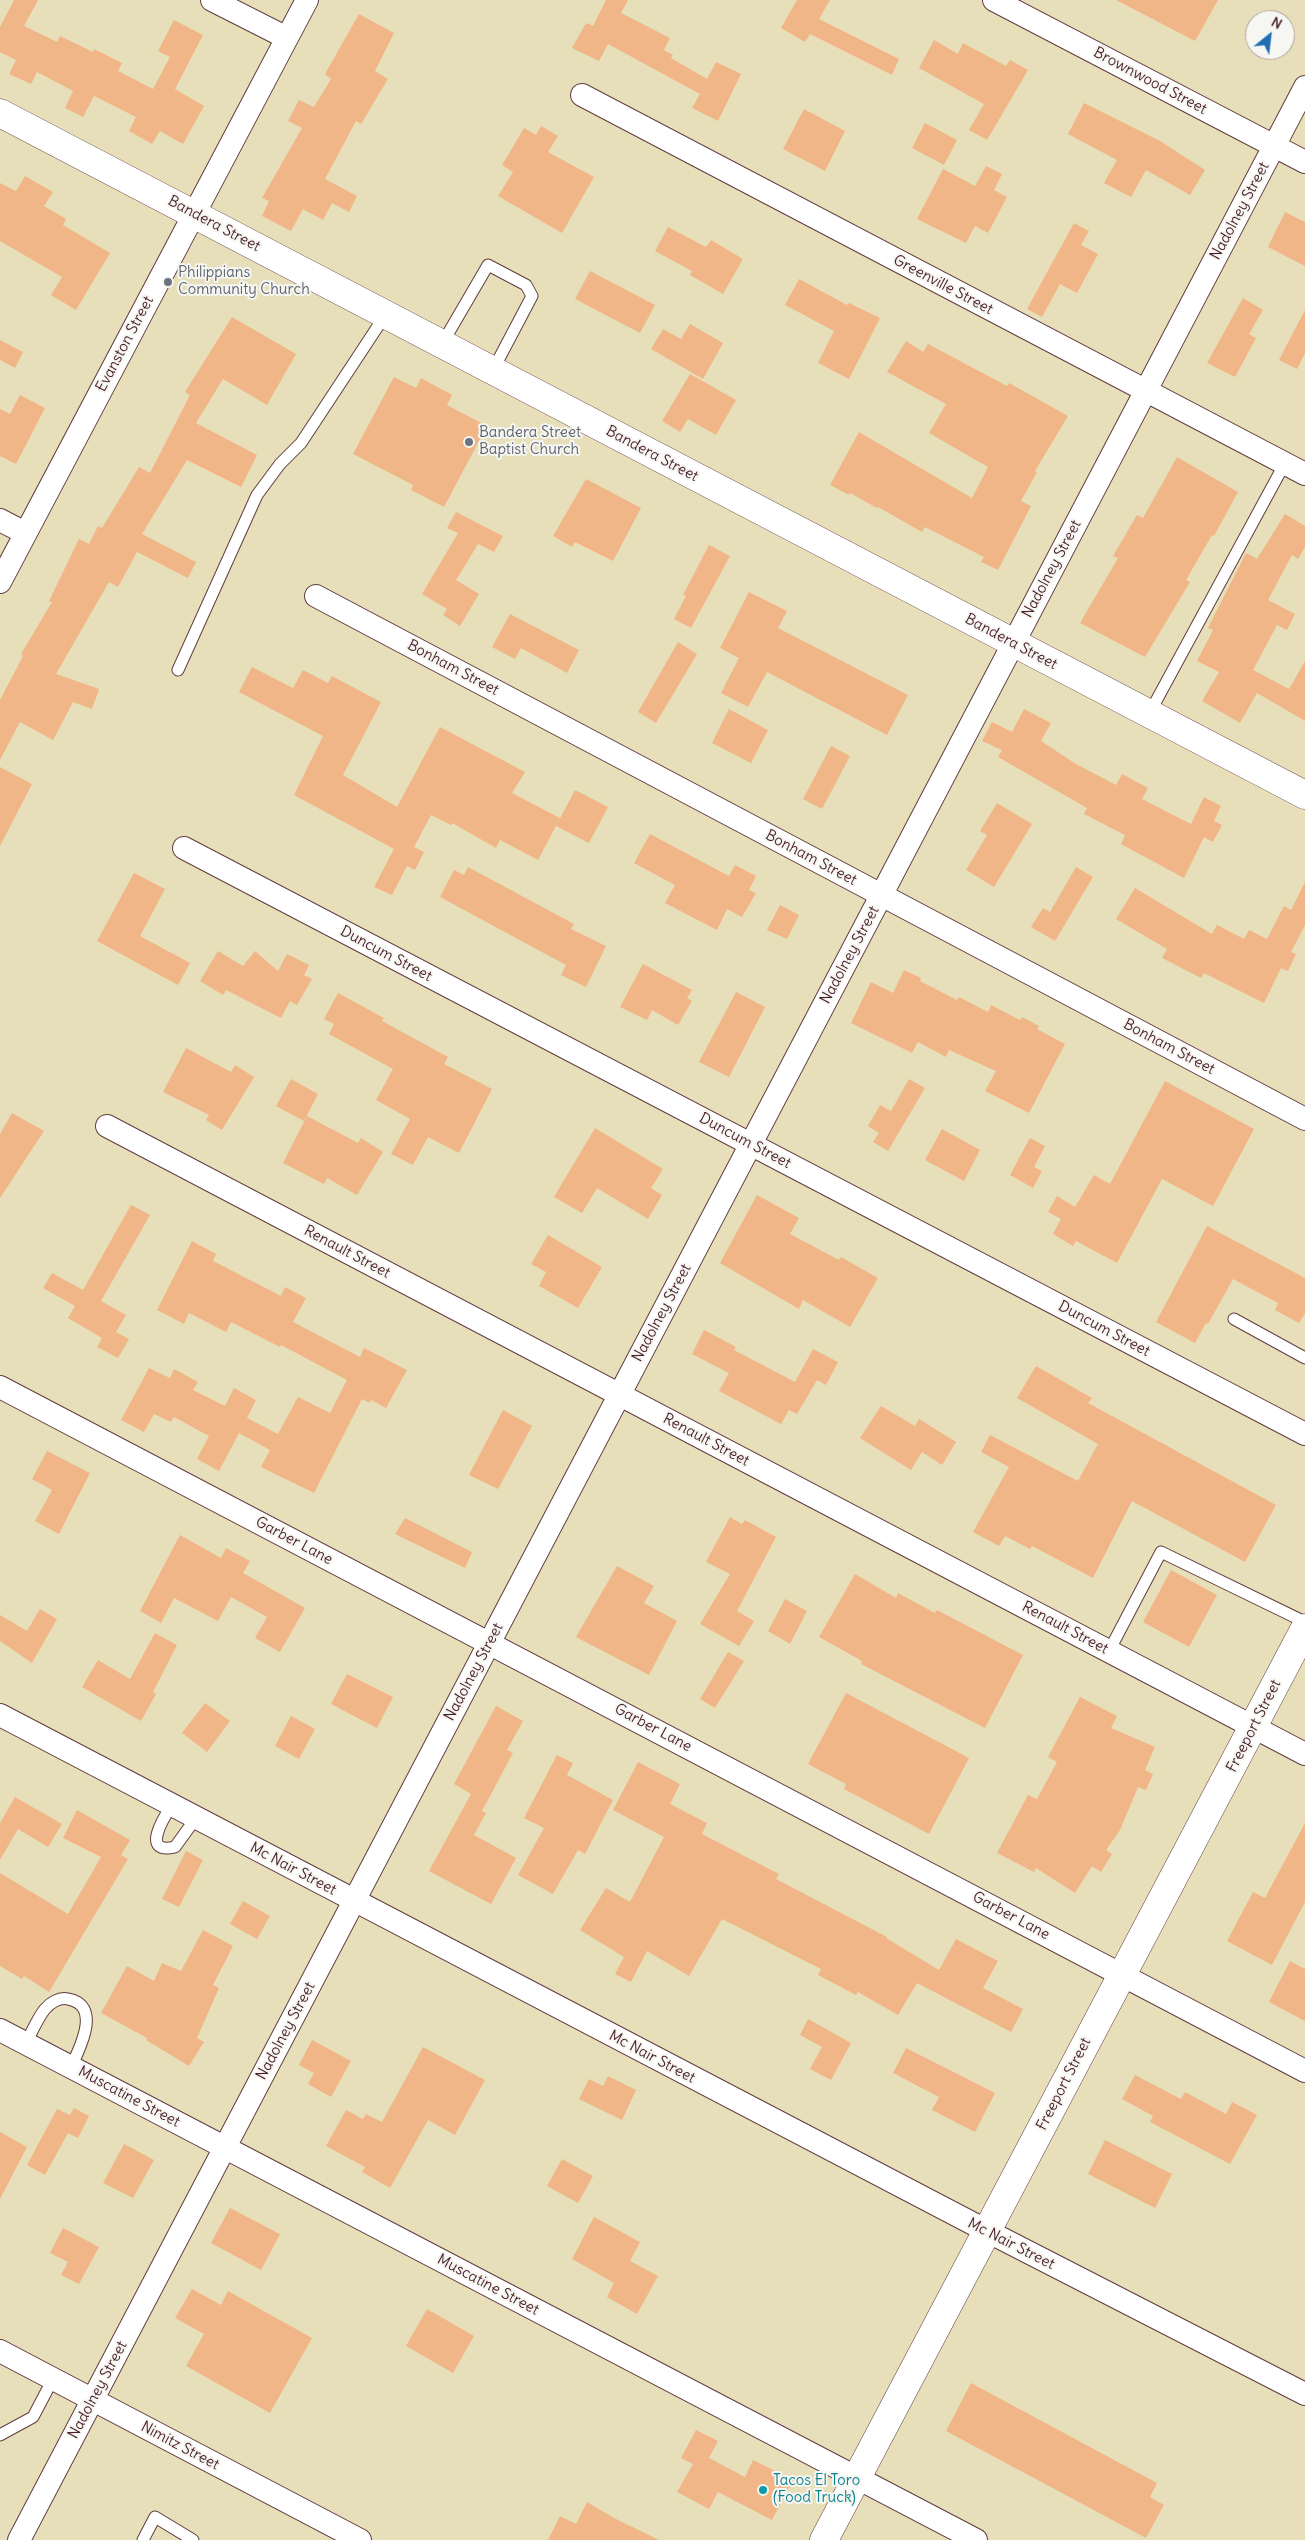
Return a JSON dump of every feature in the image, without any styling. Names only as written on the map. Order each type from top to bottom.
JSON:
[{"type":"street","points":[[212,0],[287,38]]},
{"type":"street","name":"Evanston Street","points":[[0,582],[307,0]]},
{"type":"street","name":"Brownwood Street","points":[[994,0],[1305,162]]},
{"type":"street","name":"Nadolney Street","points":[[19,2540],[1305,87]]},
{"type":"street","name":"Greenville Street","points":[[582,95],[1305,474]]},
{"type":"street","name":"Bandera Street","points":[[0,112],[1305,795]]},
{"type":"street","points":[[0,520],[25,533]]},
{"type":"street","name":"Bonham Street","points":[[316,596],[1305,1119]]},
{"type":"street","name":"Duncum Street","points":[[184,848],[1305,1434]]},
{"type":"street","name":"Renault Street","points":[[107,1126],[1305,1754]]},
{"type":"street","name":"Garber Lane","points":[[0,1387],[1305,2071]]},
{"type":"street","name":"Freeport Street","points":[[824,2540],[1098,2018],[1124,1975],[1305,1628]]},
{"type":"street","name":"Mc Nair Street","points":[[0,1715],[987,2231],[1305,2394]]},
{"type":"street","name":"Muscatine Street","points":[[0,2030],[976,2540]]},
{"type":"street","name":"Nimitz Street","points":[[0,2351],[360,2540]]},
{"type":"lane","points":[[442,344],[488,265],[526,285],[532,296],[493,370]]},
{"type":"lane","points":[[178,670],[257,495],[280,464],[302,443],[386,314]]},
{"type":"lane","points":[[1149,714],[1285,463]]},
{"type":"lane","points":[[1234,1319],[1305,1358]]},
{"type":"lane","points":[[1109,1651],[1161,1552],[1305,1622]]},
{"type":"lane","points":[[172,1805],[158,1825],[157,1841],[161,1846],[168,1849],[175,1847],[196,1818]]},
{"type":"lane","points":[[26,2043],[45,2008],[55,2000],[66,1998],[78,2002],[85,2009],[86,2021],[82,2044],[71,2067]]},
{"type":"lane","points":[[0,2436],[33,2416],[54,2379]]},
{"type":"lane","points":[[142,2540],[155,2517],[193,2540]]},
{"type":"building","points":[[14,0],[38,0],[24,26],[57,42],[60,36],[93,52],[94,49],[122,63],[118,71],[153,89],[170,57],[158,51],[174,20],[203,35],[175,89],[204,106],[183,144],[160,131],[152,144],[129,131],[136,117],[94,96],[83,117],[65,108],[73,91],[37,72],[31,84],[9,74],[16,60],[0,52],[0,27]]},
{"type":"building","points":[[606,0],[628,0],[621,13],[670,38],[664,50],[673,55],[671,58],[707,79],[716,62],[741,74],[718,121],[692,108],[700,94],[608,44],[599,61],[572,48],[586,23],[593,26]]},
{"type":"building","points":[[797,0],[830,0],[819,19],[899,59],[892,75],[810,34],[805,42],[781,28]]},
{"type":"building","points":[[1116,0],[1218,0],[1195,41]]},
{"type":"building","points":[[359,14],[394,33],[375,71],[388,79],[361,124],[356,121],[325,179],[357,196],[349,212],[332,203],[323,220],[303,209],[291,231],[262,216],[269,201],[262,198],[302,128],[288,121],[299,100],[314,107],[331,79],[325,74]]},
{"type":"building","points":[[934,40],[958,54],[963,43],[1006,66],[1010,60],[1028,70],[987,140],[969,130],[984,104],[919,68]]},
{"type":"building","points":[[1084,103],[1160,141],[1205,170],[1190,195],[1146,170],[1131,197],[1104,183],[1117,160],[1068,134]]},
{"type":"building","points":[[804,109],[845,131],[825,171],[783,149]]},
{"type":"building","points":[[925,123],[957,140],[944,165],[912,148]]},
{"type":"building","points":[[541,126],[558,136],[548,152],[594,177],[562,233],[498,196],[513,172],[502,165],[524,128],[536,135]]},
{"type":"building","points":[[986,166],[1002,174],[994,190],[1007,197],[988,233],[975,226],[966,243],[917,219],[943,169],[975,186]]},
{"type":"building","points":[[25,176],[53,192],[44,206],[66,219],[63,225],[110,253],[76,310],[51,295],[62,277],[0,241],[0,183],[16,191]]},
{"type":"building","points":[[1285,212],[1305,222],[1305,266],[1268,247]]},
{"type":"building","points":[[1074,223],[1089,231],[1081,245],[1098,254],[1077,293],[1060,284],[1042,317],[1027,309]]},
{"type":"building","points":[[668,227],[706,247],[711,240],[743,259],[723,294],[690,275],[692,271],[655,251]]},
{"type":"building","points":[[590,271],[655,305],[640,333],[575,299]]},
{"type":"building","points":[[799,279],[847,305],[849,303],[880,318],[849,379],[818,363],[834,331],[785,305]]},
{"type":"building","points":[[1243,298],[1263,310],[1249,334],[1256,338],[1235,377],[1207,363]]},
{"type":"building","points":[[1305,310],[1305,353],[1297,369],[1279,360]]},
{"type":"building","points":[[232,317],[296,354],[267,405],[223,379],[196,423],[257,455],[241,487],[187,460],[142,534],[196,562],[188,578],[137,552],[118,587],[109,582],[56,674],[99,689],[92,709],[73,702],[53,740],[20,722],[0,760],[0,700],[23,656],[21,654],[52,602],[49,601],[79,539],[89,544],[98,526],[102,528],[139,467],[150,473],[190,395],[185,392]]},
{"type":"building","points":[[690,324],[723,343],[703,379],[651,349],[663,329],[681,339]]},
{"type":"building","points":[[0,340],[23,352],[15,368],[0,360]]},
{"type":"building","points":[[906,341],[923,352],[928,344],[1007,386],[1009,383],[1068,416],[1035,471],[1037,472],[1021,501],[1031,506],[998,570],[981,562],[984,557],[925,527],[922,532],[878,507],[830,485],[859,432],[972,498],[988,467],[929,433],[946,404],[887,372]]},
{"type":"building","points":[[690,374],[736,400],[716,435],[688,419],[680,432],[662,421]]},
{"type":"building","points":[[394,377],[416,388],[421,378],[452,395],[447,405],[487,426],[444,507],[411,490],[413,485],[353,454]]},
{"type":"building","points":[[20,395],[45,408],[16,464],[0,456],[0,409],[10,414]]},
{"type":"building","points":[[1177,457],[1238,492],[1214,536],[1212,535],[1186,580],[1190,582],[1145,657],[1080,623],[1118,558],[1113,556],[1137,515],[1143,518]]},
{"type":"building","points":[[586,479],[641,508],[613,561],[575,542],[572,547],[553,536]]},
{"type":"building","points":[[456,512],[503,536],[494,552],[478,544],[456,580],[479,594],[460,626],[443,615],[447,609],[422,594],[458,533],[447,528]]},
{"type":"building","points":[[1285,514],[1305,526],[1305,547],[1298,559],[1292,555],[1268,600],[1295,614],[1287,630],[1277,625],[1253,670],[1289,689],[1305,661],[1305,721],[1257,693],[1240,723],[1202,701],[1219,672],[1197,661],[1213,630],[1208,628],[1246,553],[1257,559]]},
{"type":"building","points":[[709,545],[730,556],[691,628],[674,619],[686,596],[683,595]]},
{"type":"building","points":[[749,592],[787,611],[778,628],[908,695],[887,735],[767,672],[748,707],[721,693],[739,658],[720,648]]},
{"type":"building","points":[[510,614],[579,650],[567,673],[521,648],[515,659],[492,647]]},
{"type":"building","points":[[678,642],[697,654],[656,723],[638,712]]},
{"type":"building","points":[[252,667],[293,688],[303,670],[328,683],[332,676],[381,702],[343,775],[397,807],[440,727],[525,772],[512,793],[560,818],[538,860],[500,840],[496,848],[452,823],[451,825],[431,815],[414,847],[424,852],[415,870],[407,866],[392,895],[374,887],[394,849],[294,795],[323,736],[239,692]]},
{"type":"building","points":[[729,709],[768,730],[751,763],[712,743]]},
{"type":"building","points":[[1024,709],[1051,723],[1041,741],[1076,764],[1116,785],[1122,774],[1148,788],[1142,799],[1191,824],[1204,797],[1221,806],[1214,821],[1222,825],[1213,842],[1204,837],[1184,878],[1121,844],[1125,835],[1084,814],[1087,808],[998,757],[1002,750],[982,741],[992,722],[1012,732]]},
{"type":"building","points":[[831,746],[850,756],[822,809],[803,799]]},
{"type":"building","points":[[0,767],[32,784],[0,846]]},
{"type":"building","points":[[575,790],[608,807],[589,843],[556,826]]},
{"type":"building","points":[[997,803],[1032,824],[994,887],[966,870],[987,835],[980,831]]},
{"type":"building","points":[[650,834],[729,876],[735,865],[756,876],[749,890],[756,893],[742,917],[727,909],[717,930],[665,903],[675,885],[634,863]]},
{"type":"building","points":[[468,867],[574,924],[571,929],[606,946],[586,987],[561,975],[566,965],[440,897],[454,870],[464,875]]},
{"type":"building","points":[[1076,867],[1093,877],[1055,941],[1031,927],[1043,908],[1050,912]]},
{"type":"building","points":[[134,873],[165,889],[140,936],[190,963],[178,985],[97,941]]},
{"type":"building","points":[[1305,882],[1305,925],[1291,952],[1296,954],[1288,971],[1281,968],[1264,1003],[1204,973],[1201,978],[1162,958],[1167,949],[1116,919],[1135,888],[1212,934],[1217,925],[1244,939],[1249,930],[1267,939],[1284,906],[1291,910]]},
{"type":"building","points":[[780,905],[799,915],[787,939],[767,930]]},
{"type":"building","points":[[218,951],[243,966],[255,951],[278,971],[287,954],[309,965],[304,975],[312,979],[297,1005],[290,1001],[281,1018],[226,990],[223,995],[200,981]]},
{"type":"building","points":[[643,964],[692,990],[687,998],[692,1001],[678,1025],[652,1010],[647,1020],[620,1007]]},
{"type":"building","points":[[904,970],[921,978],[920,981],[957,1000],[959,997],[988,1012],[991,1005],[1020,1020],[1022,1017],[1039,1026],[1037,1029],[1065,1044],[1029,1113],[985,1091],[996,1071],[949,1050],[946,1057],[918,1042],[912,1053],[851,1023],[871,982],[893,993]]},
{"type":"building","points":[[736,992],[765,1007],[729,1077],[699,1062]]},
{"type":"building","points":[[338,993],[384,1018],[382,1021],[448,1057],[444,1064],[492,1089],[459,1153],[428,1137],[413,1165],[391,1154],[410,1119],[376,1100],[393,1069],[329,1034],[334,1024],[324,1019]]},
{"type":"building","points":[[186,1048],[231,1072],[235,1065],[254,1077],[222,1130],[206,1120],[209,1115],[163,1092]]},
{"type":"building","points":[[291,1079],[318,1094],[304,1121],[276,1106]]},
{"type":"building","points":[[909,1079],[925,1088],[888,1151],[873,1142],[879,1133],[868,1126],[880,1105],[891,1111]]},
{"type":"building","points":[[1165,1081],[1254,1129],[1213,1206],[1162,1179],[1117,1263],[1076,1241],[1073,1246],[1053,1234],[1061,1219],[1048,1212],[1057,1196],[1075,1207],[1094,1175],[1110,1184]]},
{"type":"building","points":[[12,1113],[44,1131],[0,1198],[0,1134]]},
{"type":"building","points":[[307,1116],[358,1143],[361,1138],[383,1152],[357,1195],[327,1178],[324,1184],[283,1163]]},
{"type":"building","points":[[595,1128],[663,1169],[651,1188],[662,1195],[648,1219],[597,1188],[582,1213],[554,1197]]},
{"type":"building","points":[[942,1129],[980,1150],[964,1181],[925,1160]]},
{"type":"building","points":[[1030,1138],[1045,1146],[1034,1167],[1042,1171],[1033,1188],[1010,1175]]},
{"type":"building","points":[[757,1195],[799,1218],[790,1234],[839,1260],[841,1257],[878,1278],[850,1327],[803,1300],[799,1309],[720,1263]]},
{"type":"building","points":[[131,1205],[150,1215],[101,1301],[126,1315],[116,1332],[129,1339],[118,1358],[97,1347],[102,1338],[68,1318],[75,1306],[43,1288],[52,1273],[83,1290]]},
{"type":"building","points":[[1207,1226],[1305,1278],[1305,1313],[1299,1323],[1275,1310],[1278,1303],[1233,1279],[1195,1343],[1156,1322]]},
{"type":"building","points":[[548,1235],[602,1267],[578,1308],[539,1286],[546,1272],[531,1264]]},
{"type":"building","points":[[192,1241],[216,1254],[213,1261],[281,1296],[285,1287],[306,1298],[293,1322],[360,1357],[364,1348],[407,1370],[386,1408],[371,1400],[370,1403],[362,1399],[314,1493],[261,1467],[270,1450],[239,1433],[219,1471],[197,1459],[209,1436],[174,1417],[171,1422],[154,1414],[144,1432],[121,1420],[149,1368],[170,1378],[174,1369],[198,1382],[193,1390],[225,1406],[234,1388],[256,1400],[247,1418],[278,1434],[298,1397],[330,1413],[347,1380],[281,1345],[280,1347],[231,1322],[226,1332],[189,1313],[184,1324],[157,1310]]},
{"type":"building","points":[[704,1330],[736,1347],[734,1350],[795,1382],[813,1349],[838,1362],[826,1385],[817,1380],[797,1414],[789,1410],[781,1424],[719,1391],[729,1373],[692,1354]]},
{"type":"building","points":[[1036,1366],[1092,1398],[1088,1403],[1276,1505],[1245,1562],[1132,1501],[1093,1578],[1032,1546],[1030,1549],[1005,1536],[999,1546],[973,1532],[1009,1467],[981,1452],[990,1435],[1078,1481],[1098,1444],[1017,1398]]},
{"type":"building","points":[[881,1406],[915,1426],[919,1419],[956,1442],[942,1465],[922,1452],[911,1470],[860,1438]]},
{"type":"building","points":[[503,1410],[532,1426],[498,1489],[469,1475]]},
{"type":"building","points":[[47,1451],[90,1473],[59,1534],[35,1521],[52,1490],[32,1479]]},
{"type":"building","points":[[730,1517],[742,1524],[745,1520],[776,1537],[737,1611],[754,1621],[739,1646],[700,1624],[730,1574],[706,1562]]},
{"type":"building","points":[[405,1518],[472,1552],[465,1568],[395,1534]]},
{"type":"building","points":[[180,1535],[221,1558],[226,1548],[250,1561],[243,1573],[305,1608],[280,1652],[255,1638],[267,1617],[231,1597],[218,1621],[174,1598],[161,1623],[140,1611]]},
{"type":"building","points":[[617,1566],[654,1586],[644,1603],[677,1621],[649,1675],[576,1637]]},
{"type":"building","points":[[1171,1570],[1217,1595],[1189,1647],[1143,1622]]},
{"type":"building","points":[[855,1574],[896,1598],[898,1593],[935,1613],[937,1610],[1023,1655],[985,1728],[861,1664],[862,1661],[819,1637]]},
{"type":"building","points":[[785,1599],[807,1611],[790,1644],[768,1631]]},
{"type":"building","points":[[40,1609],[57,1619],[32,1663],[0,1641],[0,1615],[27,1631]]},
{"type":"building","points":[[155,1633],[177,1645],[153,1692],[156,1694],[141,1721],[82,1687],[98,1660],[130,1679]]},
{"type":"building","points":[[728,1652],[744,1661],[715,1708],[700,1699]]},
{"type":"building","points":[[347,1674],[393,1697],[377,1728],[331,1704]]},
{"type":"building","points":[[846,1693],[969,1758],[929,1834],[844,1789],[846,1784],[808,1764]]},
{"type":"building","points":[[1080,1697],[1117,1716],[1111,1728],[1155,1747],[1145,1770],[1153,1774],[1146,1790],[1138,1787],[1120,1830],[1106,1850],[1112,1854],[1101,1872],[1092,1866],[1075,1893],[1036,1868],[1034,1872],[997,1853],[1028,1795],[1037,1799],[1057,1762],[1048,1757]]},
{"type":"building","points":[[205,1703],[230,1721],[207,1752],[182,1733]]},
{"type":"building","points":[[496,1706],[523,1721],[507,1750],[513,1753],[482,1811],[486,1813],[474,1835],[516,1858],[491,1904],[429,1871],[471,1794],[454,1784]]},
{"type":"building","points":[[291,1716],[315,1729],[299,1759],[275,1746]]},
{"type":"building","points":[[557,1755],[573,1763],[567,1775],[613,1800],[585,1854],[578,1850],[553,1894],[518,1875],[544,1828],[524,1818]]},
{"type":"building","points":[[638,1762],[680,1784],[670,1804],[707,1823],[702,1834],[779,1874],[776,1879],[887,1937],[939,1970],[956,1939],[998,1961],[983,1988],[1023,2009],[1011,2032],[917,1983],[898,2015],[858,1992],[856,1995],[818,1975],[821,1969],[722,1919],[689,1976],[647,1951],[631,1982],[615,1974],[624,1957],[580,1930],[606,1888],[630,1902],[664,1837],[613,1810]]},
{"type":"building","points":[[15,1797],[62,1824],[48,1847],[18,1829],[0,1860],[0,1823]]},
{"type":"building","points":[[77,1810],[130,1840],[121,1855],[128,1859],[49,1992],[24,1976],[22,1979],[0,1966],[0,1873],[68,1914],[101,1857],[63,1838]]},
{"type":"building","points":[[1305,1823],[1305,1902],[1272,1965],[1227,1941],[1253,1892],[1265,1898]]},
{"type":"building","points":[[186,1851],[203,1860],[179,1907],[162,1899]]},
{"type":"building","points":[[243,1901],[270,1916],[257,1939],[230,1924]]},
{"type":"building","points":[[203,1930],[233,1946],[213,1985],[219,1988],[197,2038],[204,2042],[189,2066],[146,2040],[147,2038],[101,2013],[127,1966],[154,1981],[162,1963],[181,1971]]},
{"type":"building","points":[[1290,1961],[1305,1969],[1305,2021],[1269,2002]]},
{"type":"building","points":[[808,2019],[851,2043],[831,2080],[810,2069],[822,2047],[800,2035]]},
{"type":"building","points":[[312,2040],[351,2061],[331,2097],[308,2084],[314,2073],[299,2065]]},
{"type":"building","points":[[423,2047],[485,2080],[455,2135],[428,2120],[390,2188],[362,2172],[365,2167],[326,2146],[346,2110],[363,2119],[366,2114],[382,2122]]},
{"type":"building","points":[[906,2048],[995,2093],[975,2132],[932,2110],[939,2097],[893,2073]]},
{"type":"building","points":[[1135,2075],[1181,2099],[1185,2092],[1226,2114],[1232,2102],[1257,2115],[1230,2164],[1150,2122],[1153,2116],[1122,2099]]},
{"type":"building","points":[[608,2076],[636,2090],[622,2120],[579,2099],[589,2079],[603,2086]]},
{"type":"building","points":[[74,2108],[89,2116],[78,2138],[68,2133],[45,2175],[27,2165],[57,2109],[70,2115]]},
{"type":"building","points":[[0,2132],[27,2147],[0,2199]]},
{"type":"building","points":[[1105,2140],[1172,2174],[1155,2208],[1088,2174]]},
{"type":"building","points":[[124,2144],[154,2160],[133,2198],[103,2183]]},
{"type":"building","points":[[562,2159],[593,2176],[578,2203],[547,2186]]},
{"type":"building","points":[[230,2208],[280,2234],[261,2270],[211,2243]]},
{"type":"building","points":[[594,2217],[640,2242],[630,2261],[658,2276],[637,2314],[607,2297],[614,2283],[572,2259]]},
{"type":"building","points":[[63,2228],[99,2247],[79,2284],[61,2275],[68,2262],[50,2253]]},
{"type":"building","points":[[192,2289],[221,2305],[228,2291],[312,2338],[270,2413],[186,2366],[204,2334],[175,2318]]},
{"type":"building","points":[[427,2309],[474,2336],[453,2373],[406,2346]]},
{"type":"building","points":[[971,2383],[1157,2483],[1150,2497],[1164,2505],[1146,2538],[946,2431]]},
{"type":"building","points":[[696,2430],[718,2441],[709,2458],[745,2477],[753,2460],[793,2480],[772,2520],[718,2492],[709,2509],[677,2492],[693,2464],[681,2458]]},
{"type":"building","points":[[587,2502],[614,2518],[659,2540],[548,2540],[560,2516],[576,2524]]},
{"type":"place","name":"Philippians Community Church","points":[[168,282]]},
{"type":"place","name":"Bandera Street Baptist Church","points":[[469,442]]},
{"type":"place","name":"Tacos El Toro (Food Truck)","points":[[763,2490]]}]
